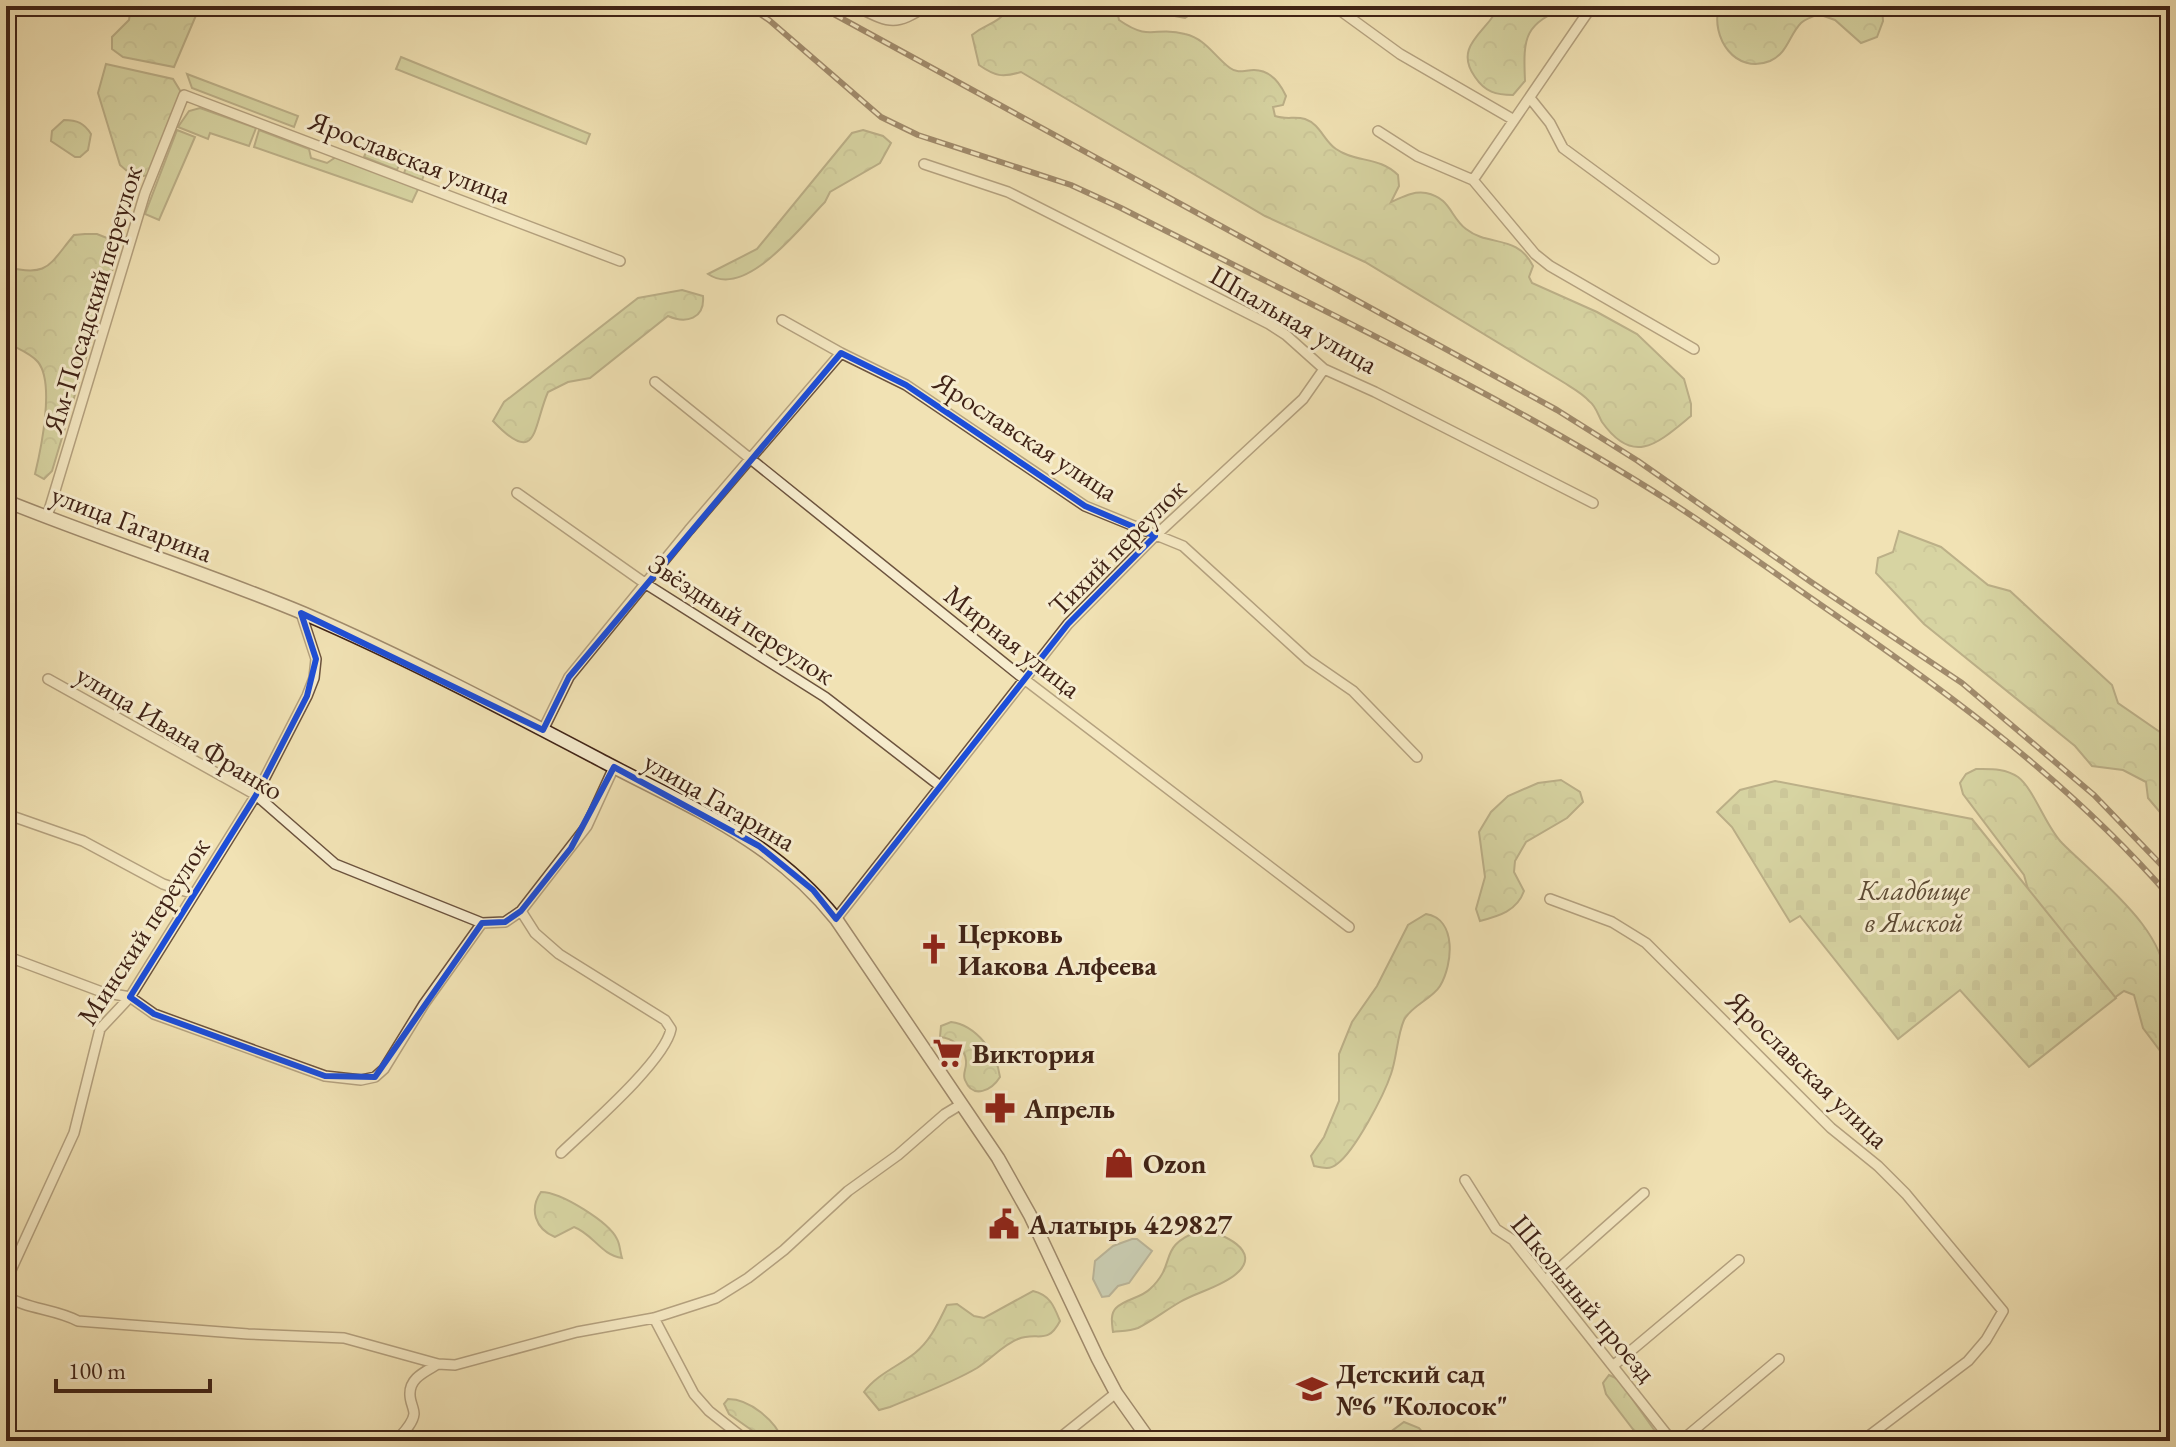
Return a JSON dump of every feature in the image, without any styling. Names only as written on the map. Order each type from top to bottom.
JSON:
[{"type":"main road","name":"улица Гагарина","points":[[6,501],[301,613],[384,648],[706,815],[788,867],[813,890],[836,919],[998,1158],[1116,1393],[1150,1441]]},
{"type":"street","points":[[855,6],[883,19],[905,20],[927,6]]},
{"type":"street","points":[[1334,6],[1400,54],[1514,120]]},
{"type":"street","points":[[1473,180],[1592,6]]},
{"type":"street","name":"Ярославская улица","points":[[184,95],[620,261]]},
{"type":"street","name":"Ям-Посадский переулок","points":[[47,517],[145,193],[184,95]]},
{"type":"street","points":[[1530,98],[1550,123],[1563,148],[1714,259]]},
{"type":"street","points":[[1378,131],[1417,156],[1473,180],[1535,254],[1550,266],[1694,349]]},
{"type":"street","name":"Шпальная улица","points":[[924,164],[1008,192],[1269,324],[1324,369],[1593,503]]},
{"type":"street","name":"Ярославская улица","points":[[782,320],[906,385],[1085,506],[1183,546],[1308,660],[1353,691],[1417,757]]},
{"type":"street","points":[[543,730],[569,677],[841,353]]},
{"type":"street","name":"Тихий переулок","points":[[836,919],[1068,624],[1155,536],[1303,399],[1324,369]]},
{"type":"street","name":"Мирная улица","points":[[655,382],[1024,679],[1349,927]]},
{"type":"street","name":"Звёздный переулок","points":[[517,493],[646,584],[825,697],[940,786]]},
{"type":"street","name":"Минский переулок","points":[[6,1281],[74,1133],[100,1029],[130,997],[256,795],[296,720],[314,678],[316,659],[301,613]]},
{"type":"street","name":"улица Ивана Франко","points":[[48,679],[256,795],[335,864],[482,923]]},
{"type":"street","points":[[6,956],[102,992],[130,997],[154,1014],[325,1076],[361,1080],[375,1077],[384,1069],[424,1004],[482,923],[505,922],[521,911],[587,826],[614,767]]},
{"type":"street","points":[[6,814],[83,841],[163,884],[194,894]]},
{"type":"street","name":"Ярославская улица","points":[[1550,899],[1612,922],[1646,943],[1831,1128],[1878,1166],[1906,1194],[2003,1311],[1986,1340],[1968,1361],[1862,1441]]},
{"type":"street","points":[[521,911],[535,933],[559,954],[665,1020],[671,1029],[669,1041],[632,1084],[561,1153]]},
{"type":"street","points":[[6,1296],[14,1301],[61,1312],[78,1321],[344,1338],[438,1364],[476,1361],[577,1332],[654,1318],[716,1298],[784,1250],[848,1191],[960,1105]]},
{"type":"street","name":"Школьный проезд","points":[[1465,1180],[1496,1229],[1513,1240],[1672,1441]]},
{"type":"street","points":[[1546,1280],[1644,1193]]},
{"type":"street","points":[[1614,1365],[1739,1260]]},
{"type":"street","points":[[654,1318],[694,1394],[709,1411],[747,1441]]},
{"type":"street","points":[[1681,1441],[1779,1359]]},
{"type":"street","points":[[396,1441],[411,1423],[414,1412],[410,1386],[417,1376],[438,1364]]},
{"type":"street","points":[[1056,1441],[1116,1393]]},
{"type":"highlighted area","points":[[841,353],[906,385],[1085,506],[1155,536],[1068,624],[836,919],[813,890],[759,846],[614,767],[571,848],[521,911],[505,922],[482,923],[375,1077],[325,1076],[154,1014],[130,997],[256,795],[307,696],[316,659],[301,613],[543,730],[569,677]]},
{"type":"green space","points":[[131,6],[200,6],[174,67],[123,57],[112,49],[112,37],[129,20]]},
{"type":"green space","points":[[1011,6],[1116,6],[1119,20],[1130,27],[1139,31],[1167,31],[1192,36],[1233,70],[1254,70],[1270,75],[1286,96],[1283,105],[1273,107],[1275,116],[1305,119],[1336,149],[1391,169],[1398,175],[1399,186],[1391,202],[1416,193],[1434,195],[1445,203],[1466,229],[1519,249],[1533,266],[1529,277],[1532,283],[1637,334],[1684,379],[1691,416],[1657,442],[1636,447],[1625,444],[1614,436],[1593,405],[1580,393],[1365,262],[1265,216],[1021,72],[1004,75],[985,69],[979,65],[972,35],[996,21]]},
{"type":"green space","points":[[1165,6],[1197,6],[1185,18],[1175,16]]},
{"type":"green space","points":[[1499,6],[1569,6],[1543,19],[1529,33],[1525,81],[1513,95],[1487,89],[1469,66],[1470,47]]},
{"type":"green space","points":[[1719,6],[1882,6],[1883,21],[1877,37],[1861,43],[1835,20],[1818,14],[1801,23],[1776,58],[1758,64],[1746,63],[1728,51],[1722,41],[1718,30]]},
{"type":"green space","points":[[401,57],[590,134],[586,144],[396,69]]},
{"type":"green space","points":[[106,64],[173,79],[181,92],[148,175],[135,178],[120,165],[98,93]]},
{"type":"green space","points":[[187,74],[298,116],[294,127],[192,88]]},
{"type":"green space","points":[[200,108],[256,128],[249,146],[210,133],[208,139],[178,127],[189,111]]},
{"type":"green space","points":[[64,120],[80,123],[91,134],[88,150],[80,157],[75,157],[51,141],[52,131]]},
{"type":"green space","points":[[177,130],[195,137],[159,220],[145,214]]},
{"type":"green space","points":[[259,130],[309,149],[311,158],[327,163],[336,157],[419,187],[412,202],[254,147]]},
{"type":"green space","points":[[863,130],[883,136],[891,143],[880,163],[830,192],[825,202],[787,242],[755,269],[739,277],[723,279],[708,274],[757,249],[852,133]]},
{"type":"green space","points":[[371,140],[404,152],[397,170],[364,157]]},
{"type":"green space","points":[[410,158],[428,165],[422,180],[404,173]]},
{"type":"green space","points":[[97,234],[107,238],[113,268],[52,471],[44,479],[35,474],[45,416],[46,385],[38,362],[6,342],[6,267],[31,271],[40,269],[52,261],[74,235]]},
{"type":"green space","points":[[682,290],[703,296],[698,315],[688,319],[668,316],[590,378],[568,382],[548,392],[536,429],[526,442],[518,442],[493,421],[504,402],[638,298]]},
{"type":"green space","points":[[1899,531],[1941,547],[1988,585],[2010,591],[2112,685],[2118,703],[2170,739],[2170,824],[2148,798],[2146,782],[2123,770],[2092,766],[2075,746],[1924,624],[1876,573],[1878,558],[1893,552]]},
{"type":"green space","points":[[1976,769],[2003,771],[2018,777],[2062,843],[2111,889],[2145,928],[2164,968],[2163,988],[2170,1002],[2170,1064],[2143,1028],[2134,995],[2124,991],[2068,1031],[2024,875],[1963,794],[1960,783],[1966,774]]},
{"type":"green space","points":[[1561,780],[1580,792],[1583,802],[1567,818],[1526,842],[1515,861],[1514,872],[1524,891],[1521,898],[1506,912],[1480,921],[1476,909],[1485,877],[1479,832],[1491,812],[1508,796],[1538,783]]},
{"type":"green space","name":"Кладбище в Ямской","points":[[1775,781],[1972,819],[2116,998],[2029,1067],[1960,990],[1898,1039],[1800,916],[1790,922],[1732,827],[1717,812],[1740,790]]},
{"type":"green space","points":[[1426,914],[1443,924],[1450,944],[1448,966],[1440,986],[1404,1020],[1387,1083],[1352,1147],[1334,1166],[1314,1166],[1311,1156],[1324,1137],[1339,1101],[1339,1054],[1352,1022],[1377,986],[1408,925]]},
{"type":"green space","points":[[951,1022],[977,1034],[995,1059],[1000,1077],[988,1089],[977,1091],[968,1086],[964,1078],[966,1064],[963,1051],[953,1041],[940,1037],[941,1026]]},
{"type":"green space","points":[[541,1192],[572,1202],[605,1224],[619,1243],[622,1258],[608,1253],[574,1227],[555,1237],[543,1229],[535,1212]]},
{"type":"green space","points":[[1201,1230],[1219,1234],[1243,1250],[1243,1266],[1230,1279],[1180,1302],[1138,1328],[1113,1332],[1114,1310],[1150,1289],[1164,1271],[1172,1249],[1187,1236]]},
{"type":"green space","points":[[1033,1291],[1047,1298],[1060,1321],[1046,1336],[1018,1339],[967,1374],[890,1407],[879,1410],[864,1392],[875,1380],[921,1348],[947,1305],[957,1304],[974,1316],[984,1318]]},
{"type":"green space","points":[[1609,1375],[1618,1379],[1662,1441],[1642,1441],[1606,1394],[1603,1383]]},
{"type":"green space","points":[[728,1399],[745,1403],[761,1412],[775,1426],[783,1441],[767,1441],[729,1414],[724,1404]]},
{"type":"green space","points":[[1404,1422],[1419,1428],[1430,1441],[1378,1441]]},
{"type":"water","points":[[1137,1239],[1152,1251],[1129,1283],[1118,1286],[1109,1296],[1102,1297],[1093,1279],[1095,1261],[1113,1246]]},
{"type":"railway","points":[[748,6],[769,20],[881,117],[918,135],[1071,185],[1121,208],[1467,384],[1669,501],[1877,644],[2010,744],[2093,817],[2170,897]]},
{"type":"railway","points":[[819,6],[1557,410],[1638,461],[1962,683],[2094,795],[2170,874]]},
{"type":"place","name":"Церковь Иакова Алфеева","points":[[934,949]]},
{"type":"place","name":"Виктория","points":[[948,1053]]},
{"type":"place","name":"Апрель","points":[[1000,1108]]},
{"type":"place","name":"Ozon","points":[[1119,1163]]},
{"type":"place","name":"Алатырь 429827","points":[[1004,1224]]},
{"type":"place","name":"Детский сад №6 \"Колосок\"","points":[[1312,1389]]}]
